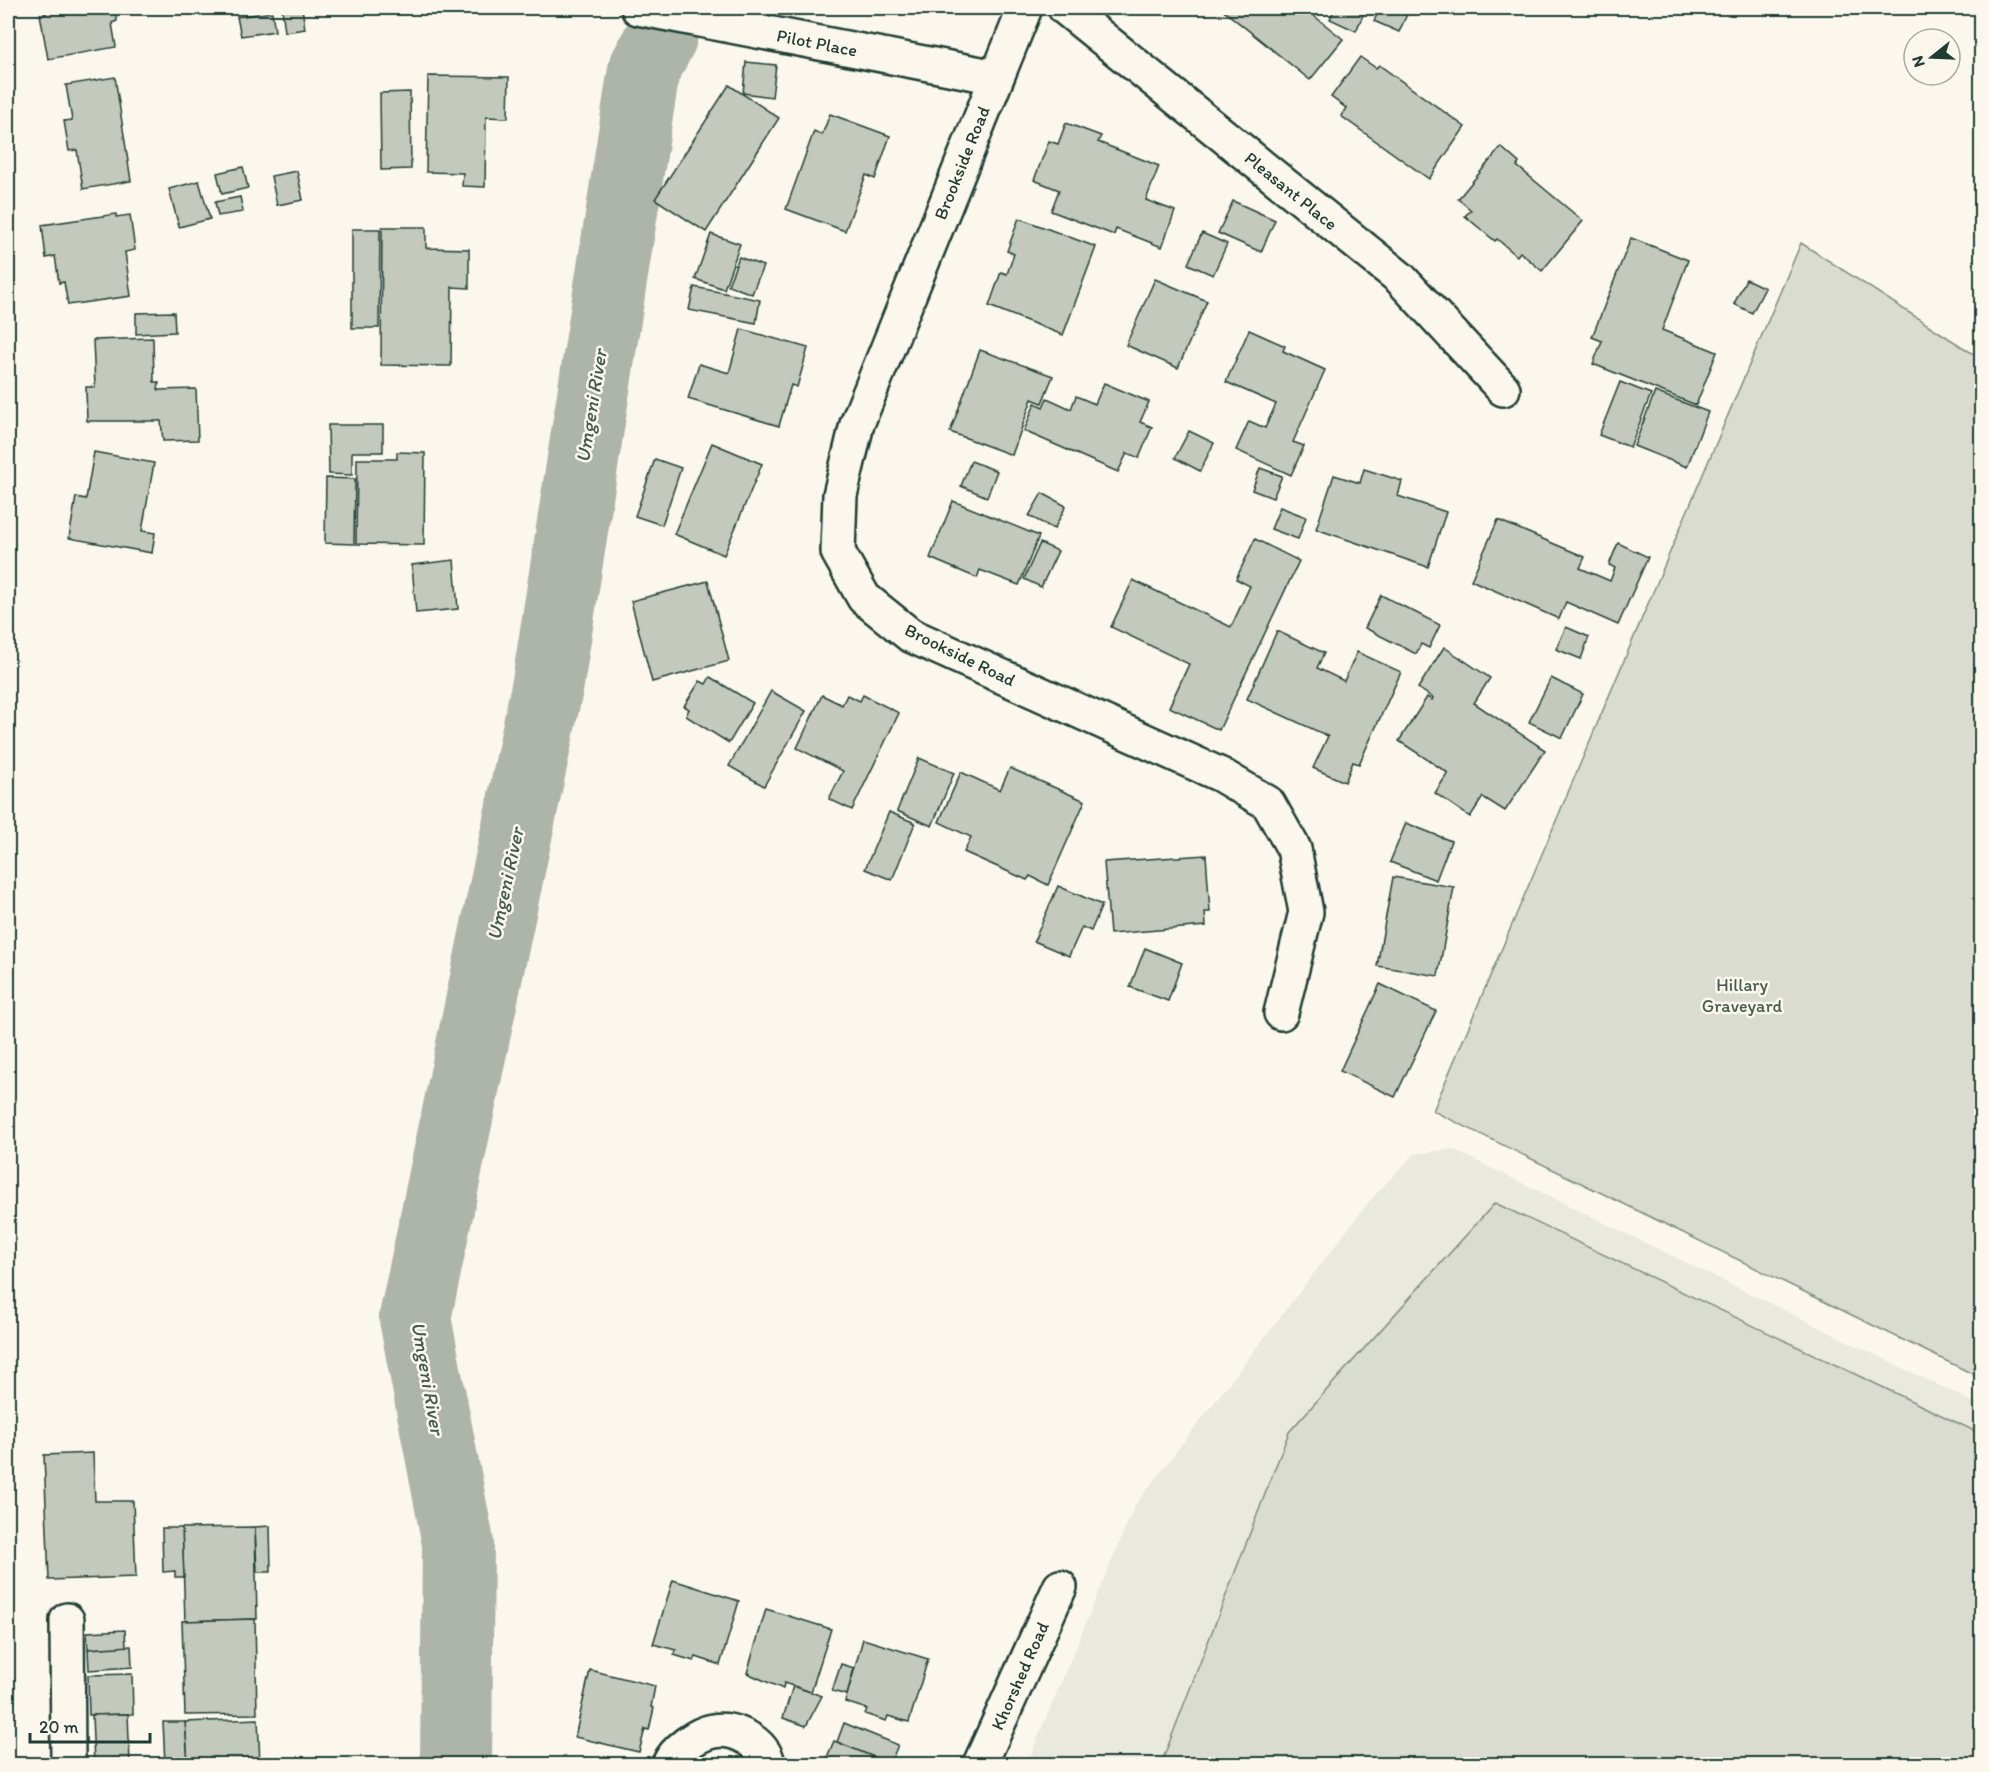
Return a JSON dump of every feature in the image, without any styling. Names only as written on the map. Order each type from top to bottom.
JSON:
[{"type":"street","name":"Pilot Place","points":[[640,8],[996,77]]},
{"type":"street","name":"Brookside Road","points":[[1025,8],[857,424],[840,495],[838,552],[864,598],[910,635],[1221,775],[1268,803],[1294,849],[1306,912],[1281,1013]]},
{"type":"street","name":"Pleasant Place","points":[[1065,8],[1400,278],[1503,389]]},
{"type":"street","name":"Khorshed Road","points":[[980,1764],[1060,1587]]},
{"type":"street","points":[[67,1620],[68,1764]]},
{"type":"street","points":[[669,1764],[674,1754],[712,1731],[728,1731],[755,1741],[768,1764]]},
{"type":"shaded area","points":[[1452,1149],[1981,1406],[1981,1764],[1027,1764],[1135,1505],[1372,1198],[1414,1154]]},
{"type":"green space","name":"Hillary Graveyard","points":[[1801,243],[1981,359],[1981,1378],[1433,1111]]},
{"type":"green space","points":[[1495,1203],[1981,1434],[1981,1764],[1161,1764],[1289,1432]]},
{"type":"building","points":[[45,8],[115,8],[117,21],[112,23],[116,47],[48,59],[40,14],[46,14]]},
{"type":"building","points":[[282,8],[302,8],[305,29],[285,32]]},
{"type":"building","points":[[1224,8],[1319,8],[1313,15],[1343,39],[1310,80],[1223,10]]},
{"type":"building","points":[[1335,8],[1366,8],[1356,31],[1330,19]]},
{"type":"building","points":[[1380,8],[1399,8],[1408,12],[1399,32],[1374,21]]},
{"type":"building","points":[[272,12],[275,31],[241,36],[237,17]]},
{"type":"building","points":[[1360,57],[1376,68],[1379,65],[1465,127],[1429,179],[1341,116],[1346,108],[1331,97]]},
{"type":"building","points":[[746,62],[776,65],[772,97],[743,93]]},
{"type":"building","points":[[428,76],[509,77],[508,118],[486,117],[485,187],[462,186],[463,173],[426,172]]},
{"type":"building","points":[[115,77],[131,181],[83,189],[77,150],[69,151],[64,121],[72,120],[66,85]]},
{"type":"building","points":[[729,85],[779,118],[706,232],[655,199]]},
{"type":"building","points":[[410,92],[411,169],[381,170],[380,93]]},
{"type":"building","points":[[830,114],[890,136],[875,179],[866,175],[845,231],[786,209],[814,131],[822,135]]},
{"type":"building","points":[[1066,123],[1101,136],[1098,142],[1159,166],[1146,200],[1175,211],[1162,247],[1116,229],[1114,235],[1051,211],[1059,190],[1034,180],[1049,141],[1058,144]]},
{"type":"building","points":[[1501,147],[1519,163],[1517,166],[1583,221],[1542,271],[1520,252],[1517,256],[1497,239],[1495,241],[1465,216],[1471,210],[1458,199]]},
{"type":"building","points":[[243,167],[248,188],[222,194],[217,173]]},
{"type":"building","points":[[297,171],[303,200],[277,205],[271,176]]},
{"type":"building","points":[[199,181],[210,219],[179,227],[169,189]]},
{"type":"building","points":[[240,197],[243,212],[218,216],[215,202]]},
{"type":"building","points":[[1233,201],[1275,220],[1261,252],[1218,233]]},
{"type":"building","points":[[116,214],[116,217],[130,215],[135,250],[125,252],[131,296],[68,305],[64,282],[59,283],[55,256],[46,258],[42,225]]},
{"type":"building","points":[[1019,218],[1096,247],[1063,335],[989,306],[1001,272],[1007,274],[1014,254],[1007,251]]},
{"type":"building","points":[[382,227],[426,227],[426,248],[469,249],[469,288],[452,287],[451,366],[381,365]]},
{"type":"building","points":[[352,229],[380,229],[379,328],[352,328]]},
{"type":"building","points":[[1202,233],[1227,244],[1213,275],[1188,264]]},
{"type":"building","points":[[711,234],[740,244],[724,289],[695,279]]},
{"type":"building","points":[[1631,238],[1688,260],[1662,330],[1717,352],[1696,405],[1593,364],[1602,341],[1592,337]]},
{"type":"building","points":[[739,257],[763,266],[752,294],[728,285]]},
{"type":"building","points":[[1155,279],[1207,301],[1178,368],[1126,345]]},
{"type":"building","points":[[1746,279],[1765,288],[1752,313],[1734,304]]},
{"type":"building","points":[[694,287],[760,300],[756,323],[689,310]]},
{"type":"building","points":[[174,312],[175,332],[136,334],[136,313]]},
{"type":"building","points":[[741,329],[808,348],[797,387],[791,385],[779,426],[688,399],[699,364],[729,373]]},
{"type":"building","points":[[1249,330],[1285,346],[1283,351],[1325,370],[1293,442],[1304,446],[1291,475],[1236,450],[1249,421],[1265,428],[1276,404],[1226,382]]},
{"type":"building","points":[[153,338],[154,382],[159,382],[158,390],[196,389],[198,440],[163,441],[161,421],[87,421],[86,387],[95,387],[93,340]]},
{"type":"building","points":[[980,350],[1053,376],[1042,403],[1032,399],[1012,455],[950,432]]},
{"type":"building","points":[[1620,382],[1651,394],[1630,447],[1599,435]]},
{"type":"building","points":[[1104,383],[1149,402],[1140,422],[1152,427],[1139,458],[1127,453],[1118,472],[1024,431],[1035,403],[1043,407],[1047,398],[1071,409],[1076,396],[1095,404]]},
{"type":"building","points":[[1655,392],[1708,412],[1687,467],[1634,446]]},
{"type":"building","points":[[328,425],[383,425],[383,452],[352,452],[352,475],[329,474]]},
{"type":"building","points":[[1189,431],[1214,443],[1200,471],[1175,458]]},
{"type":"building","points":[[712,443],[762,464],[724,555],[674,534]]},
{"type":"building","points":[[94,452],[154,463],[142,531],[155,533],[152,553],[69,538],[76,497],[86,499]]},
{"type":"building","points":[[397,452],[425,453],[424,545],[356,544],[357,459],[397,459]]},
{"type":"building","points":[[655,459],[681,468],[662,525],[635,516]]},
{"type":"building","points":[[971,461],[997,471],[987,497],[961,486]]},
{"type":"building","points":[[1260,468],[1282,476],[1273,498],[1252,490]]},
{"type":"building","points":[[1364,469],[1402,481],[1398,496],[1446,512],[1428,567],[1316,529],[1334,475],[1360,483]]},
{"type":"building","points":[[326,478],[355,479],[354,544],[325,543]]},
{"type":"building","points":[[1042,493],[1066,506],[1054,529],[1029,516]]},
{"type":"building","points":[[953,501],[1039,536],[1019,585],[980,570],[977,578],[930,558]]},
{"type":"building","points":[[1280,507],[1306,517],[1298,539],[1271,529]]},
{"type":"building","points":[[1498,520],[1585,557],[1580,568],[1610,581],[1615,568],[1609,565],[1618,543],[1648,557],[1618,625],[1566,602],[1559,619],[1471,580]]},
{"type":"building","points":[[1255,539],[1299,561],[1219,730],[1169,707],[1189,664],[1111,627],[1133,580],[1231,627],[1250,586],[1236,579]]},
{"type":"building","points":[[1040,543],[1058,551],[1041,587],[1024,579]]},
{"type":"building","points":[[454,560],[458,609],[416,613],[412,565]]},
{"type":"building","points":[[708,581],[729,661],[652,682],[631,601]]},
{"type":"building","points":[[1381,595],[1440,625],[1429,648],[1421,644],[1416,654],[1365,628]]},
{"type":"building","points":[[1566,627],[1589,637],[1581,659],[1556,649]]},
{"type":"building","points":[[1277,631],[1324,653],[1317,668],[1344,681],[1357,652],[1401,672],[1359,764],[1353,762],[1345,782],[1313,768],[1328,736],[1247,699]]},
{"type":"building","points":[[1444,647],[1490,678],[1474,703],[1545,750],[1505,811],[1483,797],[1470,817],[1435,793],[1448,773],[1399,741],[1427,697],[1432,700],[1433,698],[1418,688]]},
{"type":"building","points":[[710,677],[753,703],[729,743],[686,716],[689,709],[684,706],[700,681],[706,684]]},
{"type":"building","points":[[1551,678],[1583,694],[1562,738],[1529,722]]},
{"type":"building","points":[[771,691],[806,711],[764,786],[729,766]]},
{"type":"building","points":[[822,695],[842,705],[847,695],[860,701],[863,695],[899,713],[852,810],[829,799],[843,771],[797,748]]},
{"type":"building","points":[[919,758],[954,773],[932,826],[897,811]]},
{"type":"building","points":[[1010,768],[1085,801],[1048,885],[1030,876],[1027,880],[964,852],[971,837],[939,822],[961,772],[1000,790]]},
{"type":"building","points":[[889,812],[915,823],[892,880],[865,869]]},
{"type":"building","points":[[1406,823],[1451,841],[1436,880],[1390,862]]},
{"type":"building","points":[[1206,855],[1210,912],[1205,912],[1206,926],[1110,934],[1104,862]]},
{"type":"building","points":[[1393,877],[1454,887],[1438,976],[1377,966]]},
{"type":"building","points":[[1058,886],[1102,905],[1091,931],[1082,927],[1069,956],[1034,941]]},
{"type":"building","points":[[1145,948],[1182,963],[1168,1001],[1130,987]]},
{"type":"building","points":[[1380,984],[1436,1011],[1395,1097],[1340,1071]]},
{"type":"building","points":[[93,1453],[95,1501],[133,1501],[136,1577],[49,1580],[44,1455]]},
{"type":"building","points":[[270,1526],[271,1572],[257,1572],[255,1527]]},
{"type":"building","points":[[255,1527],[257,1619],[185,1621],[182,1528]]},
{"type":"building","points":[[162,1528],[182,1528],[184,1577],[175,1577],[175,1571],[163,1572]]},
{"type":"building","points":[[673,1580],[739,1601],[720,1665],[696,1657],[694,1661],[674,1655],[676,1650],[653,1644]]},
{"type":"building","points":[[766,1609],[831,1629],[811,1692],[784,1683],[783,1689],[747,1673]]},
{"type":"building","points":[[255,1619],[257,1714],[185,1715],[182,1621]]},
{"type":"building","points":[[125,1630],[126,1647],[88,1649],[87,1632]]},
{"type":"building","points":[[863,1639],[928,1659],[909,1722],[888,1716],[886,1721],[865,1714],[867,1709],[845,1702]]},
{"type":"building","points":[[131,1646],[132,1667],[89,1670],[88,1649]]},
{"type":"building","points":[[841,1664],[854,1668],[847,1695],[832,1691]]},
{"type":"building","points":[[590,1670],[655,1686],[651,1707],[654,1708],[649,1730],[645,1729],[639,1752],[575,1737]]},
{"type":"building","points":[[132,1674],[133,1714],[89,1715],[88,1675]]},
{"type":"building","points":[[793,1686],[822,1696],[806,1726],[783,1718]]},
{"type":"building","points":[[128,1714],[130,1764],[94,1764],[92,1715]]},
{"type":"building","points":[[258,1719],[260,1764],[188,1764],[185,1722]]},
{"type":"building","points":[[163,1722],[185,1722],[188,1764],[165,1764]]},
{"type":"building","points":[[844,1723],[898,1745],[890,1764],[837,1742]]},
{"type":"building","points":[[834,1741],[891,1764],[824,1764]]},
{"type":"waterway","name":"Umgeni River","points":[[456,1764],[458,1543],[415,1318],[548,683],[644,70],[661,37],[668,8]]}]
